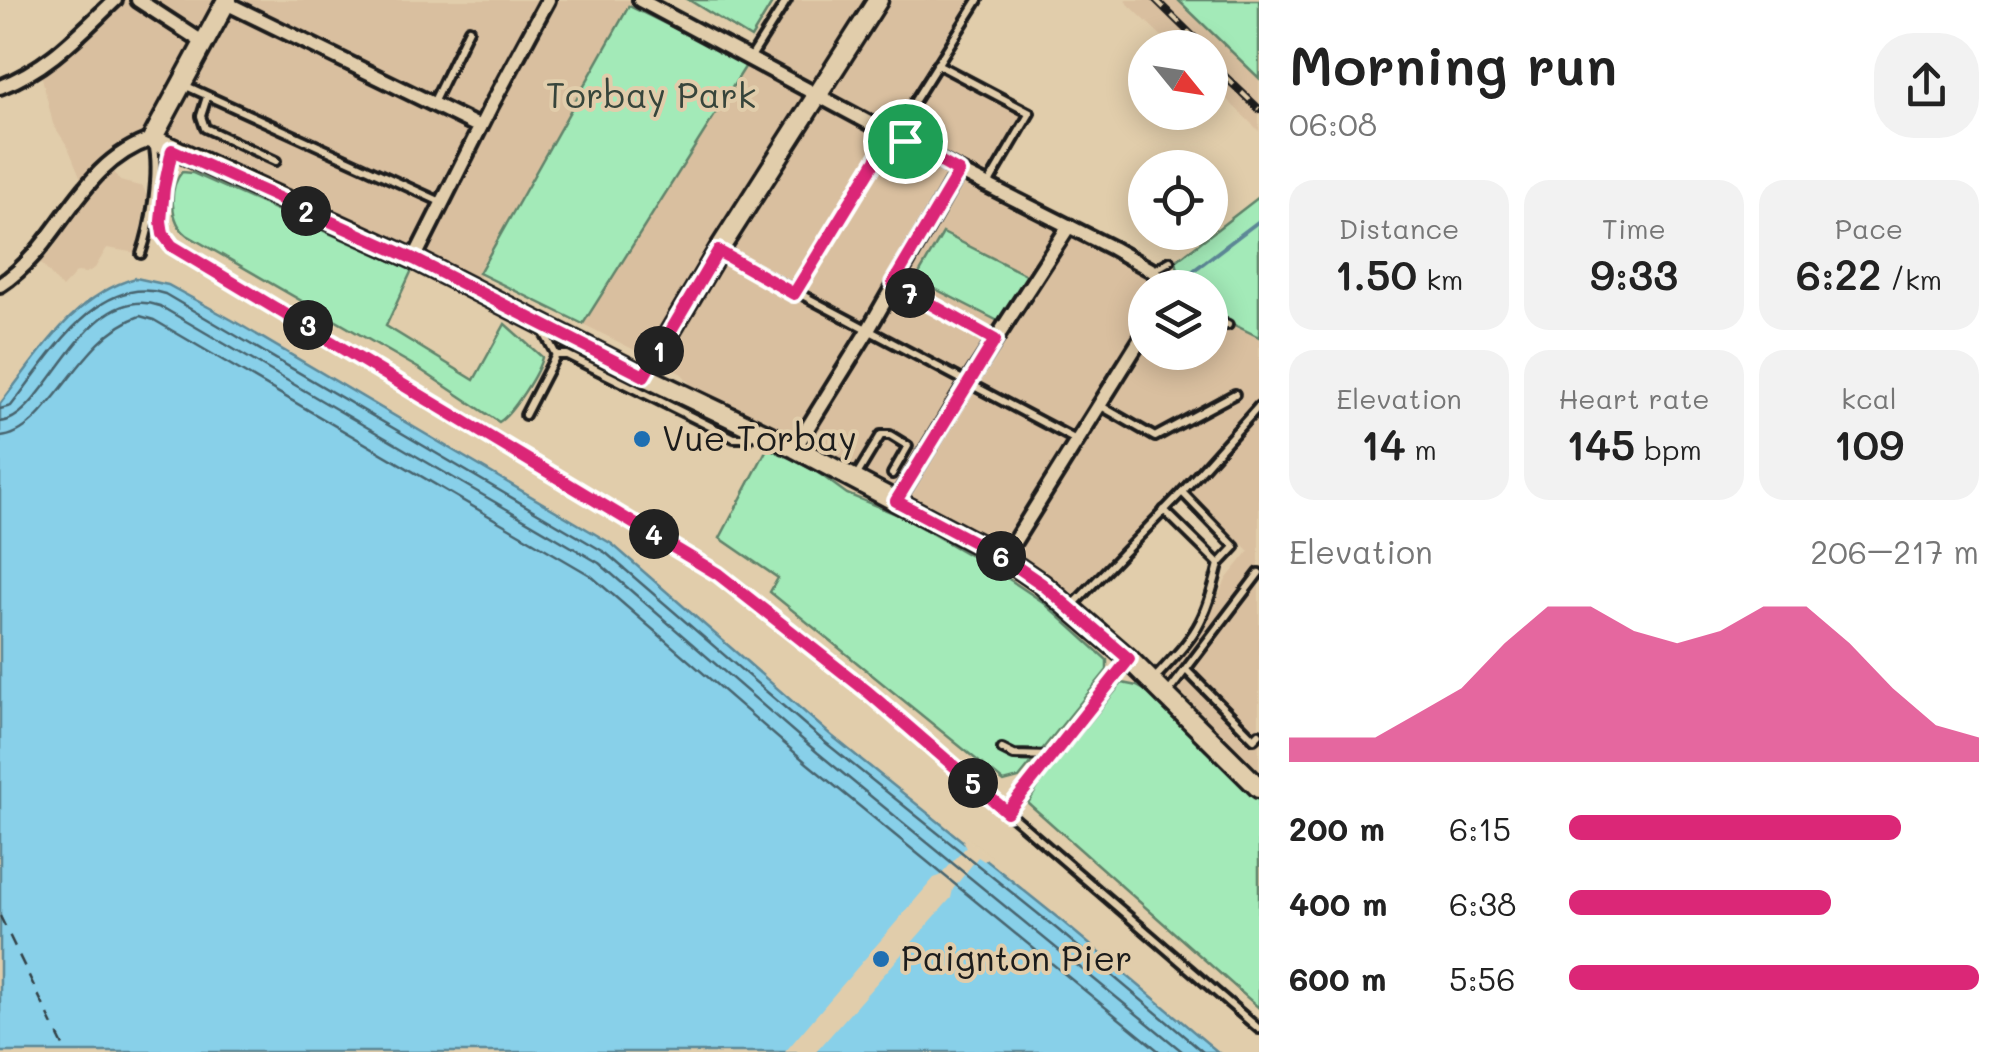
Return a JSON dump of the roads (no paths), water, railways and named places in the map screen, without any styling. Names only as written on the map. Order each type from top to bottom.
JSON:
[{"type":"main road","points":[[644,376],[877,0]]},
{"type":"main road","points":[[226,2],[152,139],[414,259],[795,448],[1004,558],[1129,659],[1257,780]]},
{"type":"street","points":[[0,86],[40,69],[116,0]]},
{"type":"street","points":[[138,0],[204,43]]},
{"type":"street","points":[[414,259],[548,0]]},
{"type":"street","points":[[640,0],[959,172],[1151,270]]},
{"type":"street","points":[[226,2],[480,127]]},
{"type":"street","points":[[0,285],[43,248],[84,186],[105,165],[122,151],[152,139]]},
{"type":"street","points":[[795,448],[868,332],[959,172]]},
{"type":"street","points":[[896,501],[1069,226]]},
{"type":"street","points":[[1004,558],[1128,359]]},
{"type":"lane","points":[[751,57],[786,0]]},
{"type":"lane","points":[[794,294],[978,0]]},
{"type":"lane","points":[[432,104],[469,29]]},
{"type":"lane","points":[[937,64],[1030,113],[988,184]]},
{"type":"lane","points":[[183,84],[441,202]]},
{"type":"lane","points":[[207,97],[201,116],[205,128],[276,161]]},
{"type":"lane","points":[[141,254],[148,233],[156,159],[152,139]]},
{"type":"lane","points":[[172,150],[161,221],[163,234],[172,246],[718,574],[868,692],[1259,1029]]},
{"type":"lane","points":[[718,251],[1076,440]]},
{"type":"lane","points":[[1155,270],[1170,261]]},
{"type":"lane","points":[[893,283],[995,340]]},
{"type":"lane","points":[[539,322],[556,355]]},
{"type":"lane","points":[[525,415],[556,355]]},
{"type":"lane","points":[[556,355],[566,355],[734,438],[750,438],[754,430]]},
{"type":"lane","points":[[1099,405],[1155,437],[1235,394]]},
{"type":"lane","points":[[1070,608],[1259,406]]},
{"type":"lane","points":[[853,481],[882,435],[890,435],[924,452]]},
{"type":"lane","points":[[892,474],[908,446]]},
{"type":"lane","points":[[1152,680],[1200,627],[1219,564],[1235,547],[1182,492]]},
{"type":"lane","points":[[1164,510],[1219,564]]},
{"type":"lane","points":[[1167,694],[1259,572]]},
{"type":"lane","points":[[1007,812],[1129,659]]},
{"type":"lane","points":[[1187,670],[1254,739],[1259,734]]},
{"type":"lane","points":[[1002,749],[1014,755],[1052,756]]},
{"type":"water","points":[[136,278],[168,285],[232,320],[612,544],[832,736],[1218,1052],[0,1052],[0,404],[75,313],[114,286]]},
{"type":"waterway","points":[[1194,270],[1259,221]]},
{"type":"railway","points":[[1156,0],[1187,30]]},
{"type":"railway","points":[[1228,79],[1259,109]]},
{"type":"place","name":"Vue Torbay","points":[[642,439]]},
{"type":"place","name":"Paignton Pier","points":[[881,959]]},
{"type":"park label","name":"Torbay Park","points":[[651,96]]}]
